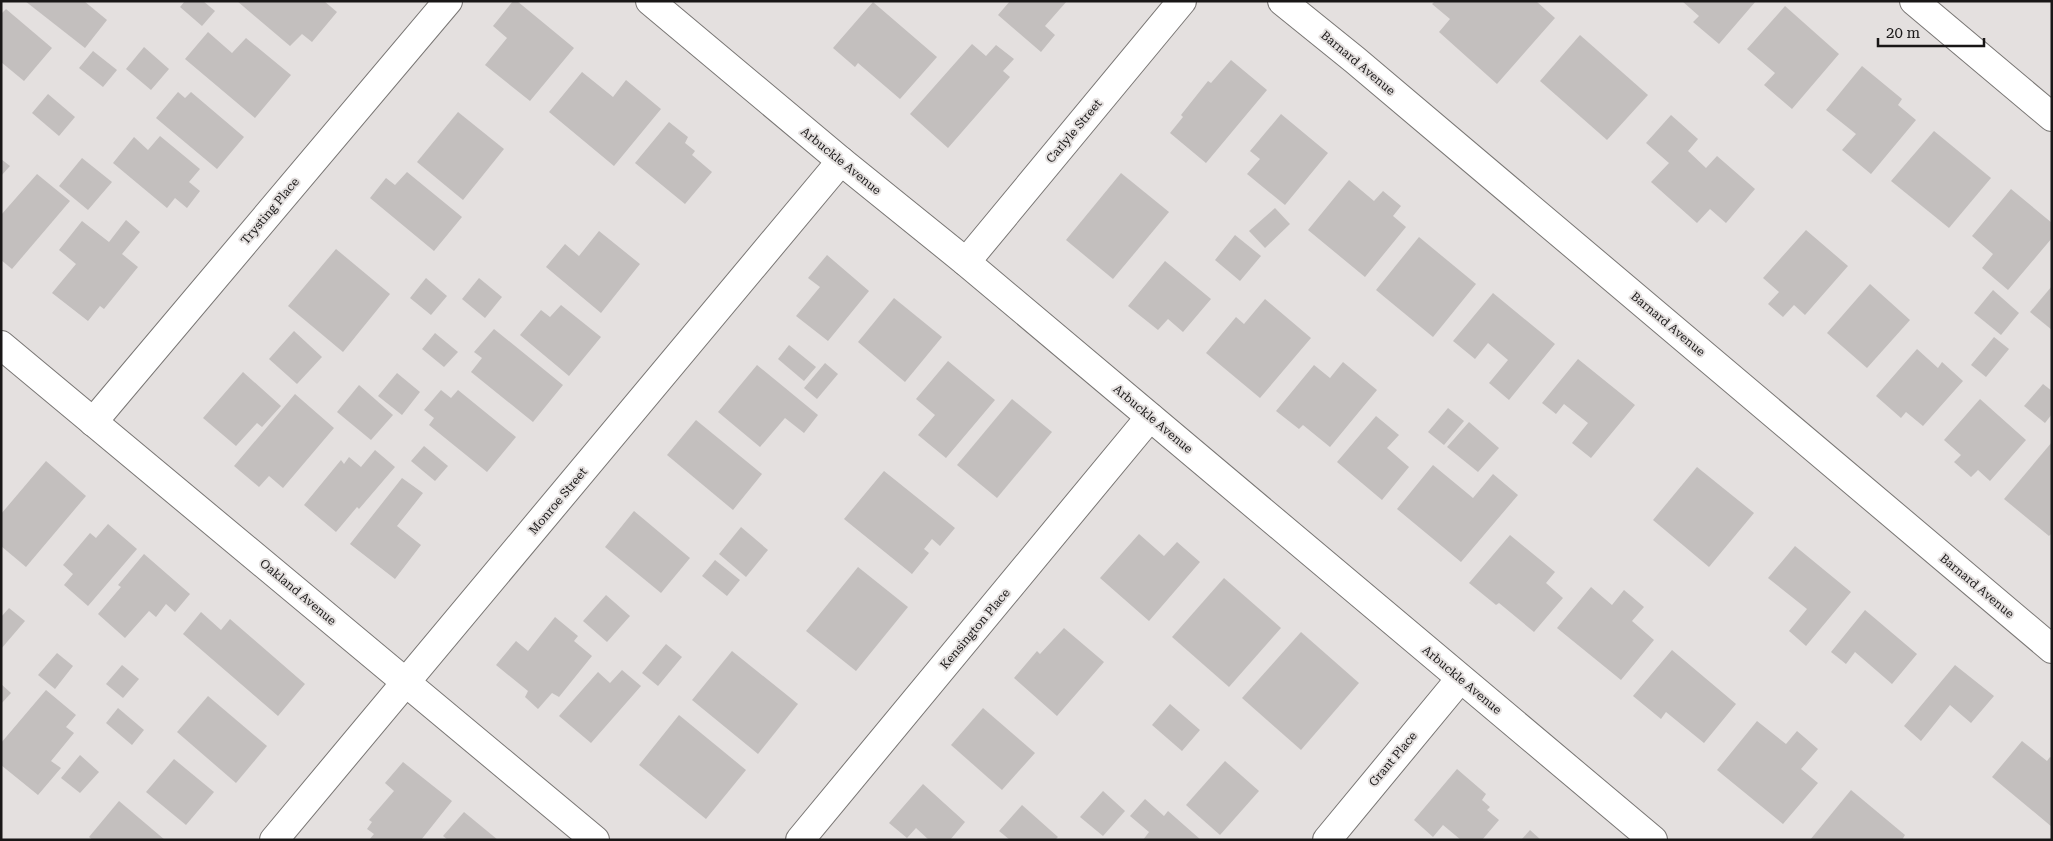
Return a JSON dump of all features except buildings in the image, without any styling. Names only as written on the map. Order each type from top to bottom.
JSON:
[{"type":"street","name":"Trysting Place","points":[[93,422],[448,1]]},
{"type":"street","name":"Arbuckle Avenue","points":[[650,1],[841,162],[966,262],[1654,840]]},
{"type":"street","name":"Carlyle Street","points":[[966,262],[1182,1]]},
{"type":"street","name":"Barnard Avenue","points":[[1282,1],[1370,72],[2052,648]]},
{"type":"street","points":[[1914,1],[2052,117]]},
{"type":"street","name":"Monroe Street","points":[[274,840],[841,162]]},
{"type":"street","name":"Oakland Avenue","points":[[1,345],[594,840]]},
{"type":"street","name":"Kensington Place","points":[[800,840],[1150,417]]},
{"type":"street","name":"Grant Place","points":[[1327,840],[1460,678]]}]
